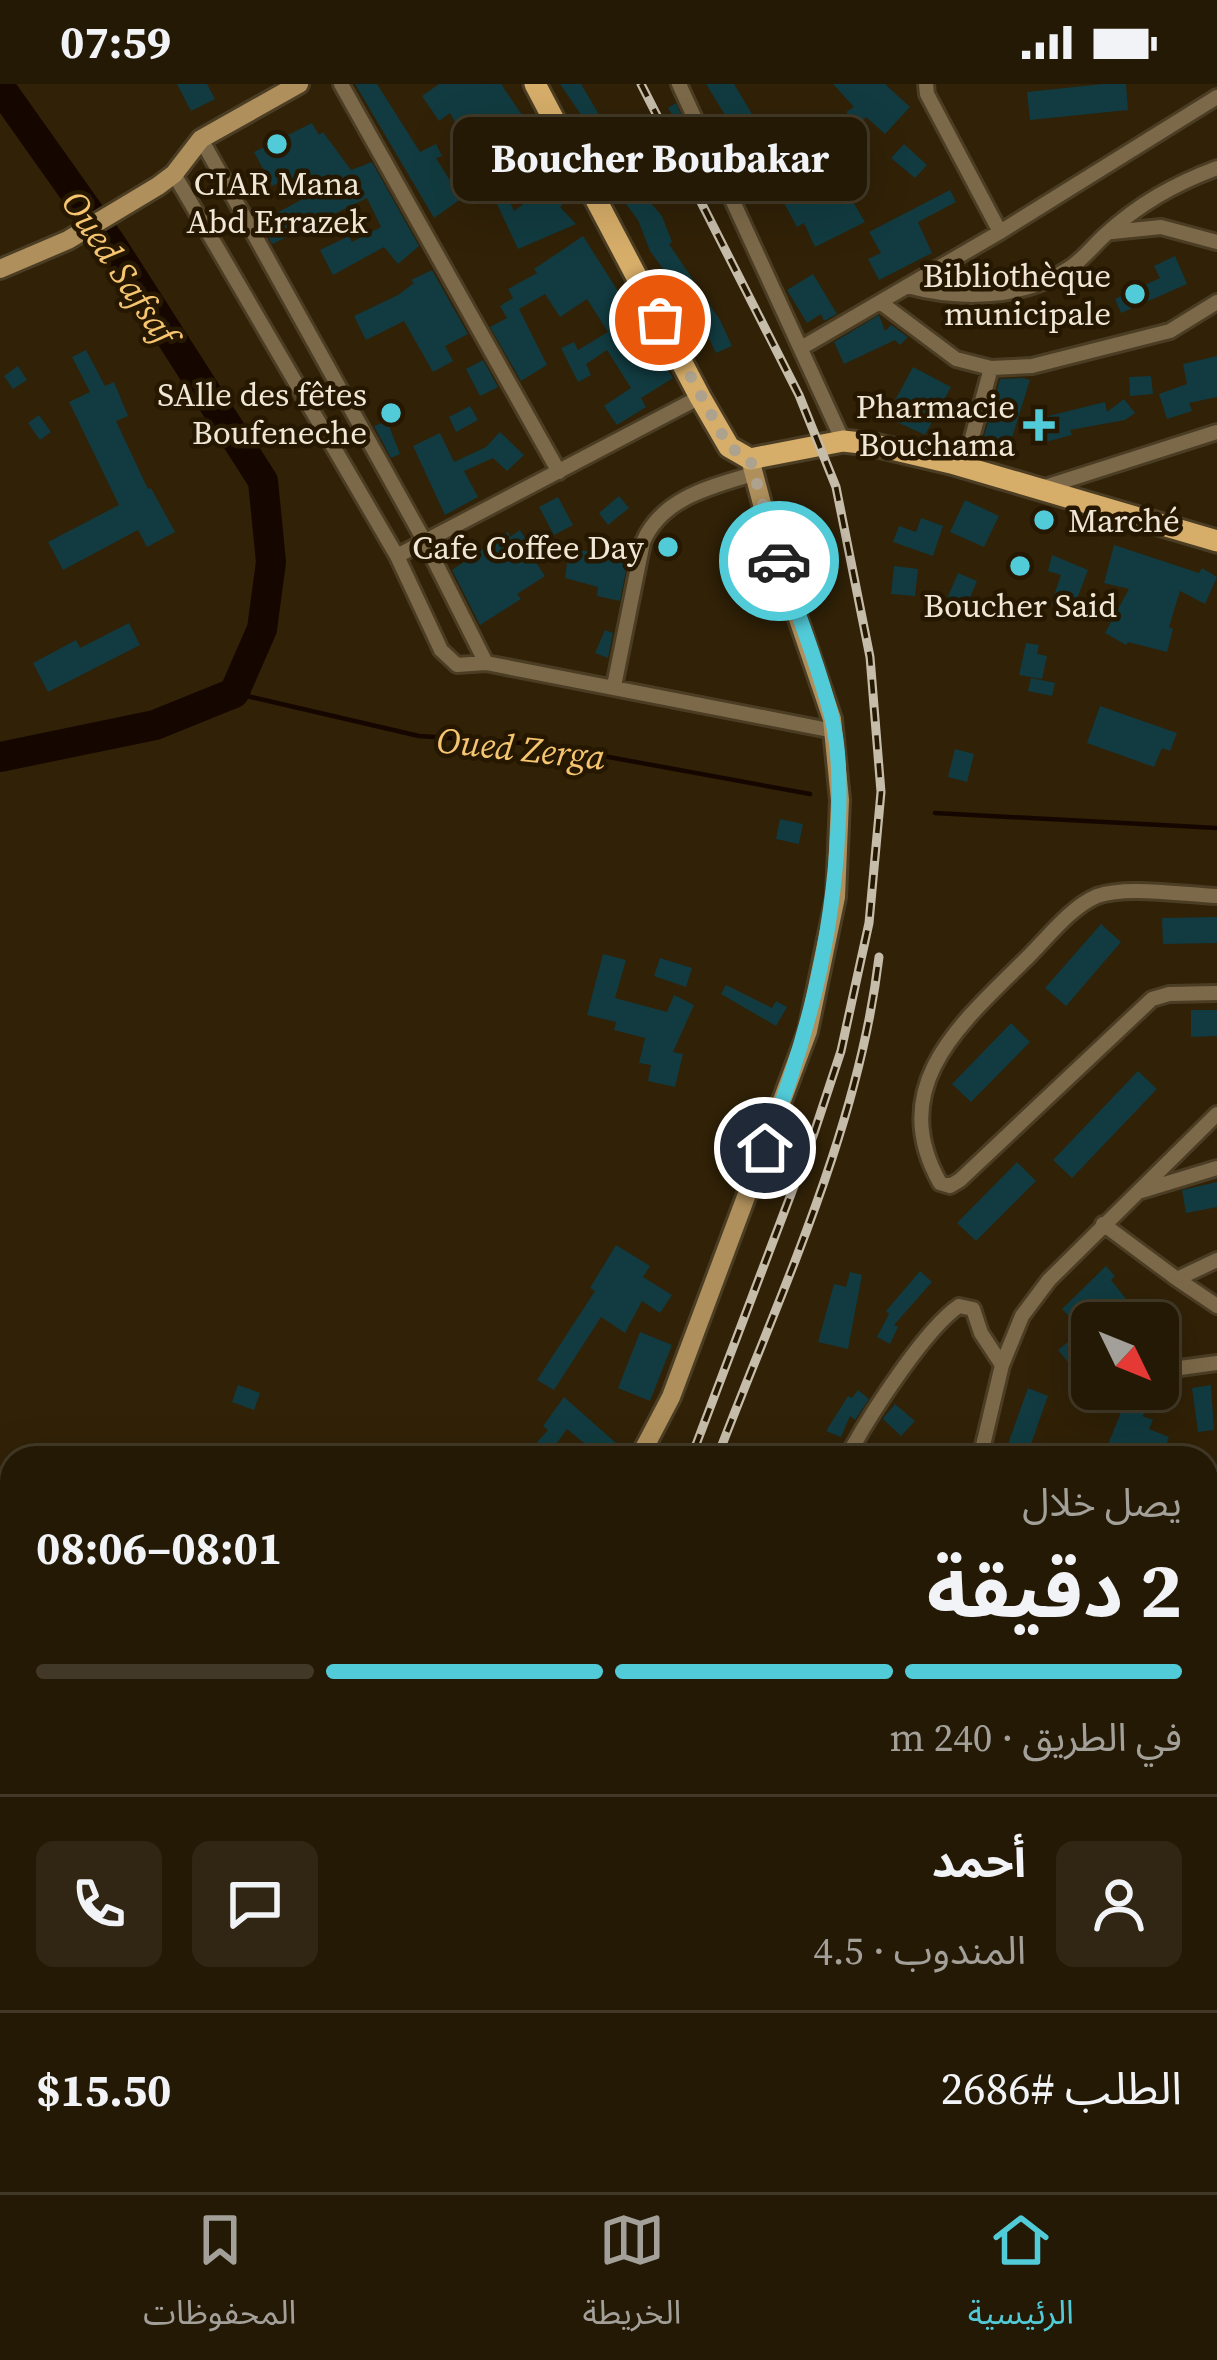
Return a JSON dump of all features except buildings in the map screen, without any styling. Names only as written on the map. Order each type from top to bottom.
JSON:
[{"type":"main road","points":[[0,269],[68,240],[166,180],[201,139],[299,84]]},
{"type":"main road","points":[[535,84],[700,398],[729,447],[752,467],[834,731],[840,800],[836,897],[808,1031],[671,1397],[646,1446]]},
{"type":"main road","points":[[752,467],[843,441],[964,467],[1217,541]]},
{"type":"street","points":[[341,84],[559,472]]},
{"type":"street","points":[[679,84],[843,441]]},
{"type":"street","points":[[926,84],[1000,232]]},
{"type":"street","points":[[801,348],[1217,97]]},
{"type":"street","points":[[201,139],[425,542],[486,663]]},
{"type":"street","points":[[908,286],[966,296],[1014,290],[1074,266],[1155,196],[1217,168]]},
{"type":"street","points":[[166,180],[398,556],[446,658],[457,665],[486,663],[834,731]]},
{"type":"street","points":[[1107,233],[1161,226],[1217,242]]},
{"type":"street","points":[[880,302],[956,359],[991,368],[1032,366],[1170,331],[1217,303]]},
{"type":"street","points":[[964,467],[991,368]]},
{"type":"street","points":[[398,556],[700,398]]},
{"type":"street","points":[[1036,490],[1217,432]]},
{"type":"street","points":[[614,686],[652,520],[752,467]]},
{"type":"street","points":[[1217,896],[1129,892],[1095,897],[951,1033],[934,1064],[924,1103],[927,1150],[940,1184],[950,1186],[960,1180],[1152,999],[1217,993]]},
{"type":"street","points":[[983,1446],[1002,1365],[1022,1316],[1048,1280],[1217,1114]]},
{"type":"street","points":[[1133,1193],[1217,1168]]},
{"type":"street","points":[[1103,1224],[1217,1306]]},
{"type":"street","points":[[1177,1279],[1217,1260]]},
{"type":"street","points":[[853,1446],[895,1380],[958,1306],[973,1309],[981,1333],[1002,1365]]},
{"type":"street","points":[[1180,1368],[1217,1363]]},
{"type":"waterway","name":"Oued Safsaf","points":[[0,87],[112,245],[263,481],[271,562],[262,629],[234,693],[155,725],[0,757]]},
{"type":"waterway","name":"Oued Zerga","points":[[234,693],[419,736],[538,744],[810,794]]},
{"type":"waterway","name":"Oued Zerga","points":[[935,813],[1217,828]]},
{"type":"railway","points":[[641,84],[799,395],[836,487],[870,657],[881,792],[869,923],[841,1051],[696,1446]]},
{"type":"railway","points":[[722,1446],[835,1149],[869,1022],[879,957]]},
{"type":"way so far","points":[[660,320],[729,447],[750,459],[779,561]]},
{"type":"place","name":"CIAR Mana Abd Errazek","points":[[277,144]]},
{"type":"place","name":"Bibliothèque municipale","points":[[1135,294]]},
{"type":"place","name":"Boucher Boubakar","points":[[660,320]]},
{"type":"place","name":"SAlle des fêtes Boufeneche","points":[[391,413]]},
{"type":"place","name":"Pharmacie Bouchama","points":[[1039,425]]},
{"type":"place","name":"Marché","points":[[1044,520]]},
{"type":"place","name":"Cafe Coffee Day","points":[[668,547]]},
{"type":"place","name":"Boucher Said","points":[[1020,566]]},
{"type":"route","points":[[765,1148],[808,1031],[823,963],[836,897],[840,800],[832,719],[779,561]]}]
